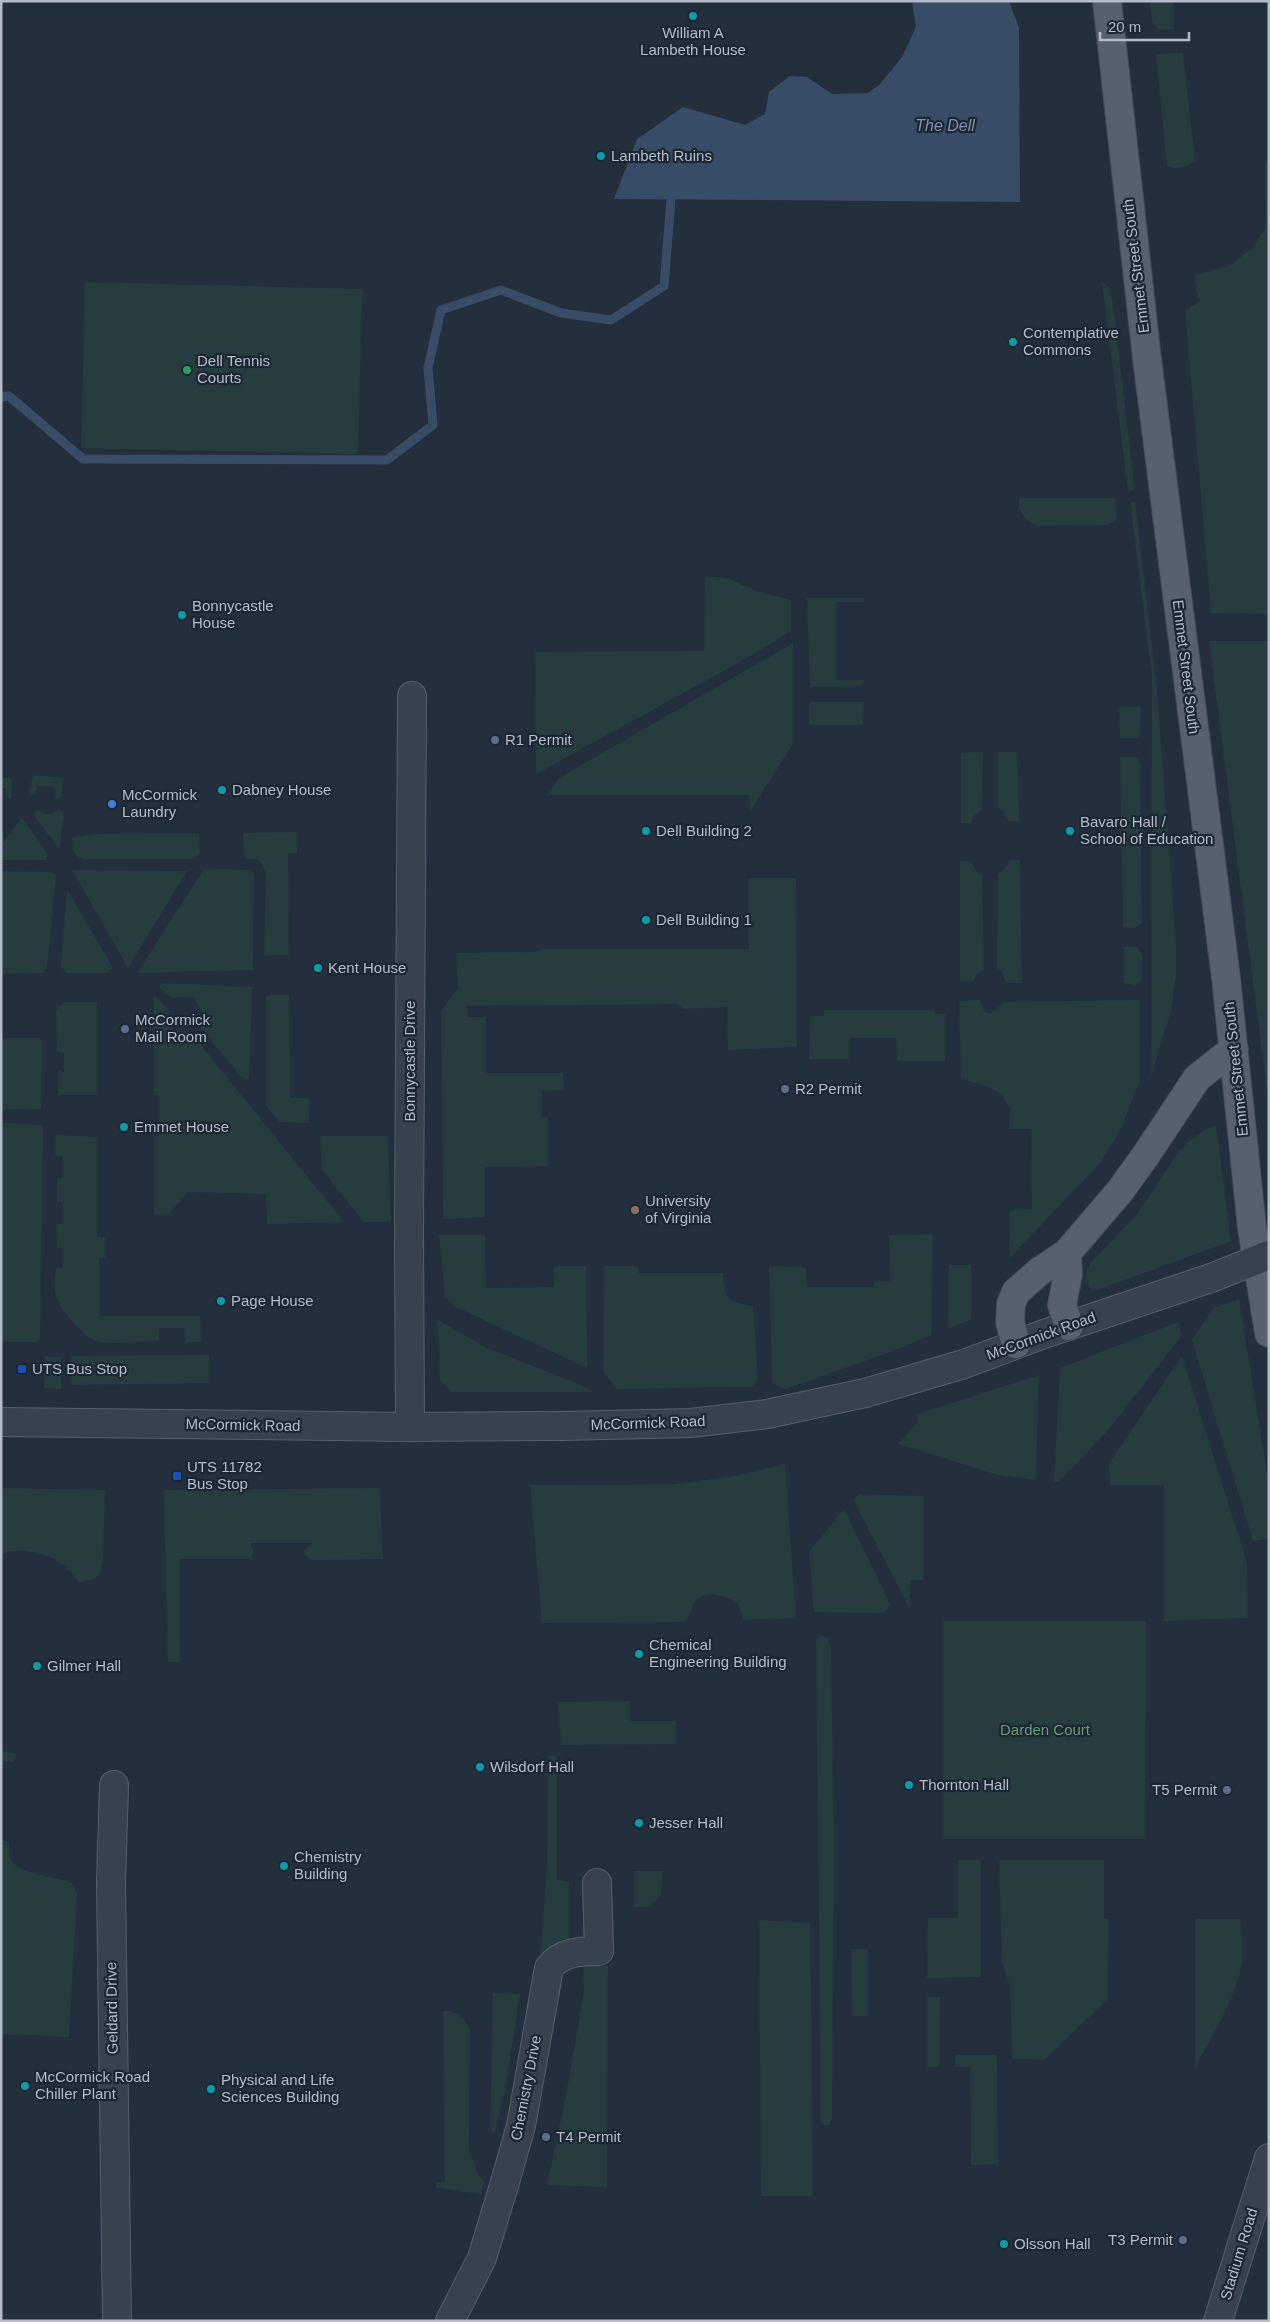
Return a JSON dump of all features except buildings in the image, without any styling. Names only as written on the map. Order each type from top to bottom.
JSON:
[{"type":"main road","name":"Emmet Street South","points":[[1107,1],[1148,369],[1234,1049],[1252,1228],[1269,1333]]},
{"type":"main road","points":[[1016,1344],[1010,1322],[1011,1304],[1016,1292],[1040,1271],[1067,1253],[1120,1191],[1196,1078],[1234,1049]]},
{"type":"main road","points":[[1067,1253],[1068,1274],[1062,1305],[1068,1326]]},
{"type":"street","name":"Bonnycastle Drive","points":[[410,1427],[409,1233],[412,696]]},
{"type":"street","name":"McCormick Road","points":[[1,1422],[410,1427],[691,1423],[767,1414],[865,1393],[964,1364],[1016,1344],[1211,1278],[1269,1255]]},
{"type":"street","name":"Geldard Drive","points":[[114,1785],[111,1882],[117,2321]]},
{"type":"street","name":"Chemistry Drive","points":[[450,2321],[482,2258],[505,2182],[520,2126],[549,1968],[555,1959],[568,1954],[581,1951],[599,1951],[597,1883]]},
{"type":"street","name":"Stadium Road","points":[[1218,2321],[1269,2158]]},
{"type":"green space","points":[[1150,1],[1174,1],[1174,29],[1166,30],[1156,27],[1152,20]]},
{"type":"green space","points":[[1183,53],[1195,161],[1185,167],[1175,168],[1167,166],[1156,54]]},
{"type":"green space","points":[[1269,156],[1269,614],[1211,613],[1185,310],[1199,302],[1194,276],[1231,265],[1253,247],[1266,227],[1265,165]]},
{"type":"green space","name":"Dell Tennis Courts","points":[[85,282],[362,289],[358,454],[81,448]]},
{"type":"green space","points":[[1102,282],[1109,287],[1112,298],[1135,490],[1128,491]]},
{"type":"green space","points":[[1019,498],[1115,498],[1117,519],[1107,525],[1037,526],[1025,519],[1019,508]]},
{"type":"green space","points":[[1130,502],[1135,502],[1157,690],[1176,942],[1176,975],[1172,1006],[1151,1077],[1152,676]]},
{"type":"green space","points":[[705,576],[727,578],[759,592],[791,600],[791,631],[747,658],[536,774],[535,652],[704,651]]},
{"type":"green space","points":[[807,598],[864,598],[864,602],[836,602],[836,680],[864,680],[863,686],[810,687]]},
{"type":"green space","points":[[1209,641],[1269,641],[1269,1106]]},
{"type":"green space","points":[[793,643],[793,744],[750,811],[749,795],[548,795],[559,778]]},
{"type":"green space","points":[[809,702],[864,702],[863,725],[809,725]]},
{"type":"green space","points":[[1141,706],[1140,735],[1136,738],[1120,738],[1119,707]]},
{"type":"green space","points":[[983,752],[982,809],[973,817],[971,823],[961,823],[961,753]]},
{"type":"green space","points":[[998,752],[1017,752],[1019,821],[1009,821],[1003,811],[998,808]]},
{"type":"green space","points":[[1120,757],[1135,757],[1139,760],[1140,766],[1142,923],[1135,928],[1123,927]]},
{"type":"green space","points":[[33,775],[63,778],[62,797],[56,799],[55,787],[37,786],[35,794],[30,796]]},
{"type":"green space","points":[[9,777],[12,780],[11,799],[7,798],[6,788],[1,788],[1,778]]},
{"type":"green space","points":[[59,809],[64,812],[60,846],[58,848],[34,815],[37,810],[40,810],[43,814],[53,814]]},
{"type":"green space","points":[[22,818],[48,854],[46,860],[1,860],[1,845]]},
{"type":"green space","points":[[297,832],[297,853],[288,853],[289,955],[264,956],[266,874],[261,862],[256,859],[246,859],[244,855],[243,833]]},
{"type":"green space","points":[[199,833],[200,853],[194,859],[83,859],[73,851],[72,837],[98,834]]},
{"type":"green space","points":[[1009,860],[1020,860],[1022,983],[1006,983],[1002,972],[997,968],[998,874],[1007,866]]},
{"type":"green space","points":[[960,861],[971,862],[977,872],[982,874],[984,970],[976,975],[973,982],[960,981]]},
{"type":"green space","points":[[204,869],[250,870],[254,874],[253,970],[137,973]]},
{"type":"green space","points":[[72,870],[187,871],[128,968]]},
{"type":"green space","points":[[1,871],[51,872],[56,875],[47,968],[43,973],[1,974]]},
{"type":"green space","points":[[749,878],[796,878],[797,1047],[728,1050],[727,1007],[683,1009],[678,1004],[467,1006],[467,1017],[486,1017],[486,1073],[563,1073],[563,1090],[542,1091],[542,1117],[548,1117],[548,1166],[485,1167],[485,1217],[443,1219],[441,1011],[458,988],[456,953],[536,952],[542,949],[749,949]]},
{"type":"green space","points":[[67,889],[113,968],[107,973],[66,973],[61,966]]},
{"type":"green space","points":[[1124,947],[1137,947],[1142,955],[1142,979],[1136,985],[1124,983]]},
{"type":"green space","points":[[162,983],[252,987],[249,1079],[242,1078],[200,1027],[201,1011],[195,1000],[192,997],[171,998],[159,987]]},
{"type":"green space","points":[[154,995],[169,1011],[168,1023],[173,1030],[191,1033],[344,1222],[267,1224],[266,1194],[188,1192],[168,1214],[154,1215],[154,1136],[159,1136],[159,1095],[154,1095]]},
{"type":"green space","points":[[266,995],[289,995],[290,1098],[310,1098],[309,1123],[280,1122],[266,1106]]},
{"type":"green space","points":[[980,1000],[984,1012],[990,1014],[1001,1005],[1001,1002],[1139,1000],[1139,1083],[1119,1133],[1100,1163],[1009,1259],[1010,1210],[1032,1209],[1031,1129],[1009,1129],[1010,1109],[1002,1095],[988,1086],[961,1079],[959,1001]]},
{"type":"green space","points":[[65,1002],[97,1002],[97,1095],[58,1095],[58,1071],[64,1072],[64,1053],[57,1052],[56,1011]]},
{"type":"green space","points":[[824,1010],[935,1010],[935,1014],[945,1014],[945,1061],[897,1061],[896,1038],[849,1038],[849,1059],[809,1059],[810,1016],[824,1016]]},
{"type":"green space","points":[[8,1038],[40,1038],[42,1041],[41,1109],[1,1110],[1,1041]]},
{"type":"green space","points":[[2,1123],[43,1125],[40,1338],[37,1342],[6,1342],[1,1337]]},
{"type":"green space","points":[[1216,1125],[1231,1241],[1092,1292],[1086,1278],[1090,1264],[1135,1216],[1170,1164],[1190,1140],[1202,1131]]},
{"type":"green space","points":[[56,1135],[97,1137],[97,1237],[105,1238],[105,1258],[99,1258],[99,1316],[200,1316],[201,1342],[185,1342],[184,1328],[159,1328],[159,1341],[100,1342],[88,1336],[75,1325],[64,1311],[57,1299],[55,1287],[56,1268],[63,1268],[63,1248],[57,1248],[56,1224],[63,1224],[63,1202],[57,1202],[57,1178],[63,1177],[63,1156],[55,1156]]},
{"type":"green space","points":[[320,1136],[388,1136],[391,1222],[364,1222],[322,1170]]},
{"type":"green space","points":[[933,1234],[931,1335],[901,1348],[786,1389],[772,1383],[769,1266],[806,1267],[807,1287],[874,1287],[874,1282],[890,1281],[889,1235]]},
{"type":"green space","points":[[439,1235],[485,1235],[486,1288],[554,1287],[554,1266],[586,1266],[587,1368],[456,1307],[445,1297]]},
{"type":"green space","points":[[949,1265],[971,1265],[971,1315],[970,1320],[948,1329]]},
{"type":"green space","points":[[604,1266],[638,1266],[638,1273],[723,1273],[725,1289],[729,1298],[737,1303],[753,1306],[758,1378],[752,1387],[616,1389],[603,1371]]},
{"type":"green space","points":[[1239,1299],[1269,1485],[1269,1539],[1253,1541],[1192,1340],[1214,1308]]},
{"type":"green space","points":[[438,1320],[487,1348],[581,1385],[592,1392],[452,1392],[440,1380]]},
{"type":"green space","points":[[1178,1322],[1182,1335],[1110,1428],[1059,1482],[1054,1481],[1060,1368]]},
{"type":"green space","points":[[209,1355],[209,1383],[71,1385],[71,1356]]},
{"type":"green space","points":[[45,1356],[61,1357],[61,1389],[44,1388]]},
{"type":"green space","points":[[1182,1356],[1247,1563],[1248,1618],[1164,1621],[1164,1485],[1110,1485],[1109,1463]]},
{"type":"green space","points":[[1039,1375],[1036,1480],[998,1475],[898,1444],[918,1422],[917,1414]]},
{"type":"green space","points":[[785,1464],[796,1618],[743,1620],[740,1608],[731,1599],[707,1594],[695,1603],[687,1622],[542,1623],[530,1485],[674,1484],[731,1477]]},
{"type":"green space","points":[[1,1488],[105,1490],[103,1561],[100,1574],[94,1579],[79,1582],[60,1562],[44,1555],[26,1551],[1,1554]]},
{"type":"green space","points":[[380,1488],[383,1559],[311,1560],[305,1556],[303,1551],[313,1543],[250,1543],[254,1552],[251,1558],[179,1559],[180,1662],[168,1662],[164,1490]]},
{"type":"green space","points":[[858,1494],[923,1496],[923,1580],[910,1580],[910,1609],[854,1501]]},
{"type":"green space","points":[[844,1509],[887,1597],[890,1606],[883,1613],[814,1612],[809,1552]]},
{"type":"green space","name":"Darden Court","points":[[943,1621],[1146,1621],[1145,1839],[943,1839]]},
{"type":"green space","points":[[821,1636],[828,1638],[831,1649],[834,1851],[832,2118],[829,2125],[824,2125],[821,2122],[816,1640]]},
{"type":"green space","points":[[630,1701],[630,1721],[676,1721],[676,1744],[561,1745],[558,1702]]},
{"type":"green space","points":[[1,1751],[16,1754],[14,1762],[1,1761]]},
{"type":"green space","points":[[548,1756],[557,1756],[557,1880],[569,1882],[569,1942],[541,1956],[547,1859]]},
{"type":"green space","points":[[1,1840],[9,1842],[10,1857],[19,1868],[72,1883],[77,1894],[69,2037],[1,2034]]},
{"type":"green space","points":[[958,1860],[981,1860],[981,1977],[927,1978],[928,1918],[958,1918]]},
{"type":"green space","points":[[999,1860],[1104,1860],[1104,1919],[1109,1919],[1107,2000],[1044,2060],[1012,2059],[1010,1985],[1002,1963]]},
{"type":"green space","points":[[634,1871],[663,1871],[661,1895],[649,1908],[634,1907]]},
{"type":"green space","points":[[1195,1919],[1240,1919],[1242,1957],[1231,1998],[1195,2067]]},
{"type":"green space","points":[[759,1920],[810,1923],[813,2196],[761,2196]]},
{"type":"green space","points":[[851,1949],[868,1949],[868,2016],[852,2016]]},
{"type":"green space","points":[[583,1966],[608,1966],[607,2187],[547,2185],[566,2095],[584,1991]]},
{"type":"green space","points":[[493,1993],[520,1994],[505,2090],[494,2134],[490,2126]]},
{"type":"green space","points":[[927,1997],[940,1997],[939,2067],[927,2067]]},
{"type":"green space","points":[[443,2011],[460,2015],[470,2030],[469,2149],[478,2175],[485,2182],[481,2194],[436,2188],[436,2182],[445,2182]]},
{"type":"green space","points":[[955,2055],[997,2055],[998,2164],[971,2165],[970,2067],[955,2067]]},
{"type":"water","name":"The Dell","points":[[912,1],[1009,1],[1019,28],[1020,202],[614,199],[637,139],[683,107],[745,125],[765,114],[769,92],[790,76],[807,77],[832,94],[868,93],[879,85],[902,57],[916,27]]},
{"type":"waterway","points":[[1,397],[9,396],[83,459],[387,460],[433,425],[428,368],[441,310],[501,290],[561,313],[611,320],[664,286],[671,199]]},
{"type":"place","name":"William A Lambeth House","points":[[693,16]]},
{"type":"place","name":"Lambeth Ruins","points":[[601,156]]},
{"type":"place","name":"Contemplative Commons","points":[[1013,342]]},
{"type":"place","name":"Dell Tennis Courts","points":[[187,370]]},
{"type":"place","name":"Bonnycastle House","points":[[182,615]]},
{"type":"place","name":"R1 Permit","points":[[495,740]]},
{"type":"place","name":"Dabney House","points":[[222,790]]},
{"type":"place","name":"McCormick Laundry","points":[[112,804]]},
{"type":"place","name":"Dell Building 2","points":[[646,831]]},
{"type":"place","name":"Bavaro Hall / School of Education","points":[[1070,831]]},
{"type":"place","name":"Dell Building 1","points":[[646,920]]},
{"type":"place","name":"Kent House","points":[[318,968]]},
{"type":"place","name":"McCormick Mail Room","points":[[125,1029]]},
{"type":"place","name":"R2 Permit","points":[[785,1089]]},
{"type":"place","name":"Emmet House","points":[[124,1127]]},
{"type":"place","name":"University of Virginia","points":[[635,1210]]},
{"type":"place","name":"Page House","points":[[221,1301]]},
{"type":"place","name":"UTS Bus Stop","points":[[22,1369]]},
{"type":"place","name":"UTS 11782 Bus Stop","points":[[177,1476]]},
{"type":"place","name":"Chemical Engineering Building","points":[[639,1654]]},
{"type":"place","name":"Gilmer Hall","points":[[37,1666]]},
{"type":"place","name":"Wilsdorf Hall","points":[[480,1767]]},
{"type":"place","name":"Thornton Hall","points":[[909,1785]]},
{"type":"place","name":"T5 Permit","points":[[1227,1790]]},
{"type":"place","name":"Jesser Hall","points":[[639,1823]]},
{"type":"place","name":"Chemistry Building","points":[[284,1866]]},
{"type":"place","name":"McCormick Road Chiller Plant","points":[[25,2086]]},
{"type":"place","name":"Physical and Life Sciences Building","points":[[211,2089]]},
{"type":"place","name":"T4 Permit","points":[[546,2137]]},
{"type":"place","name":"T3 Permit","points":[[1183,2240]]},
{"type":"place","name":"Olsson Hall","points":[[1004,2244]]}]
